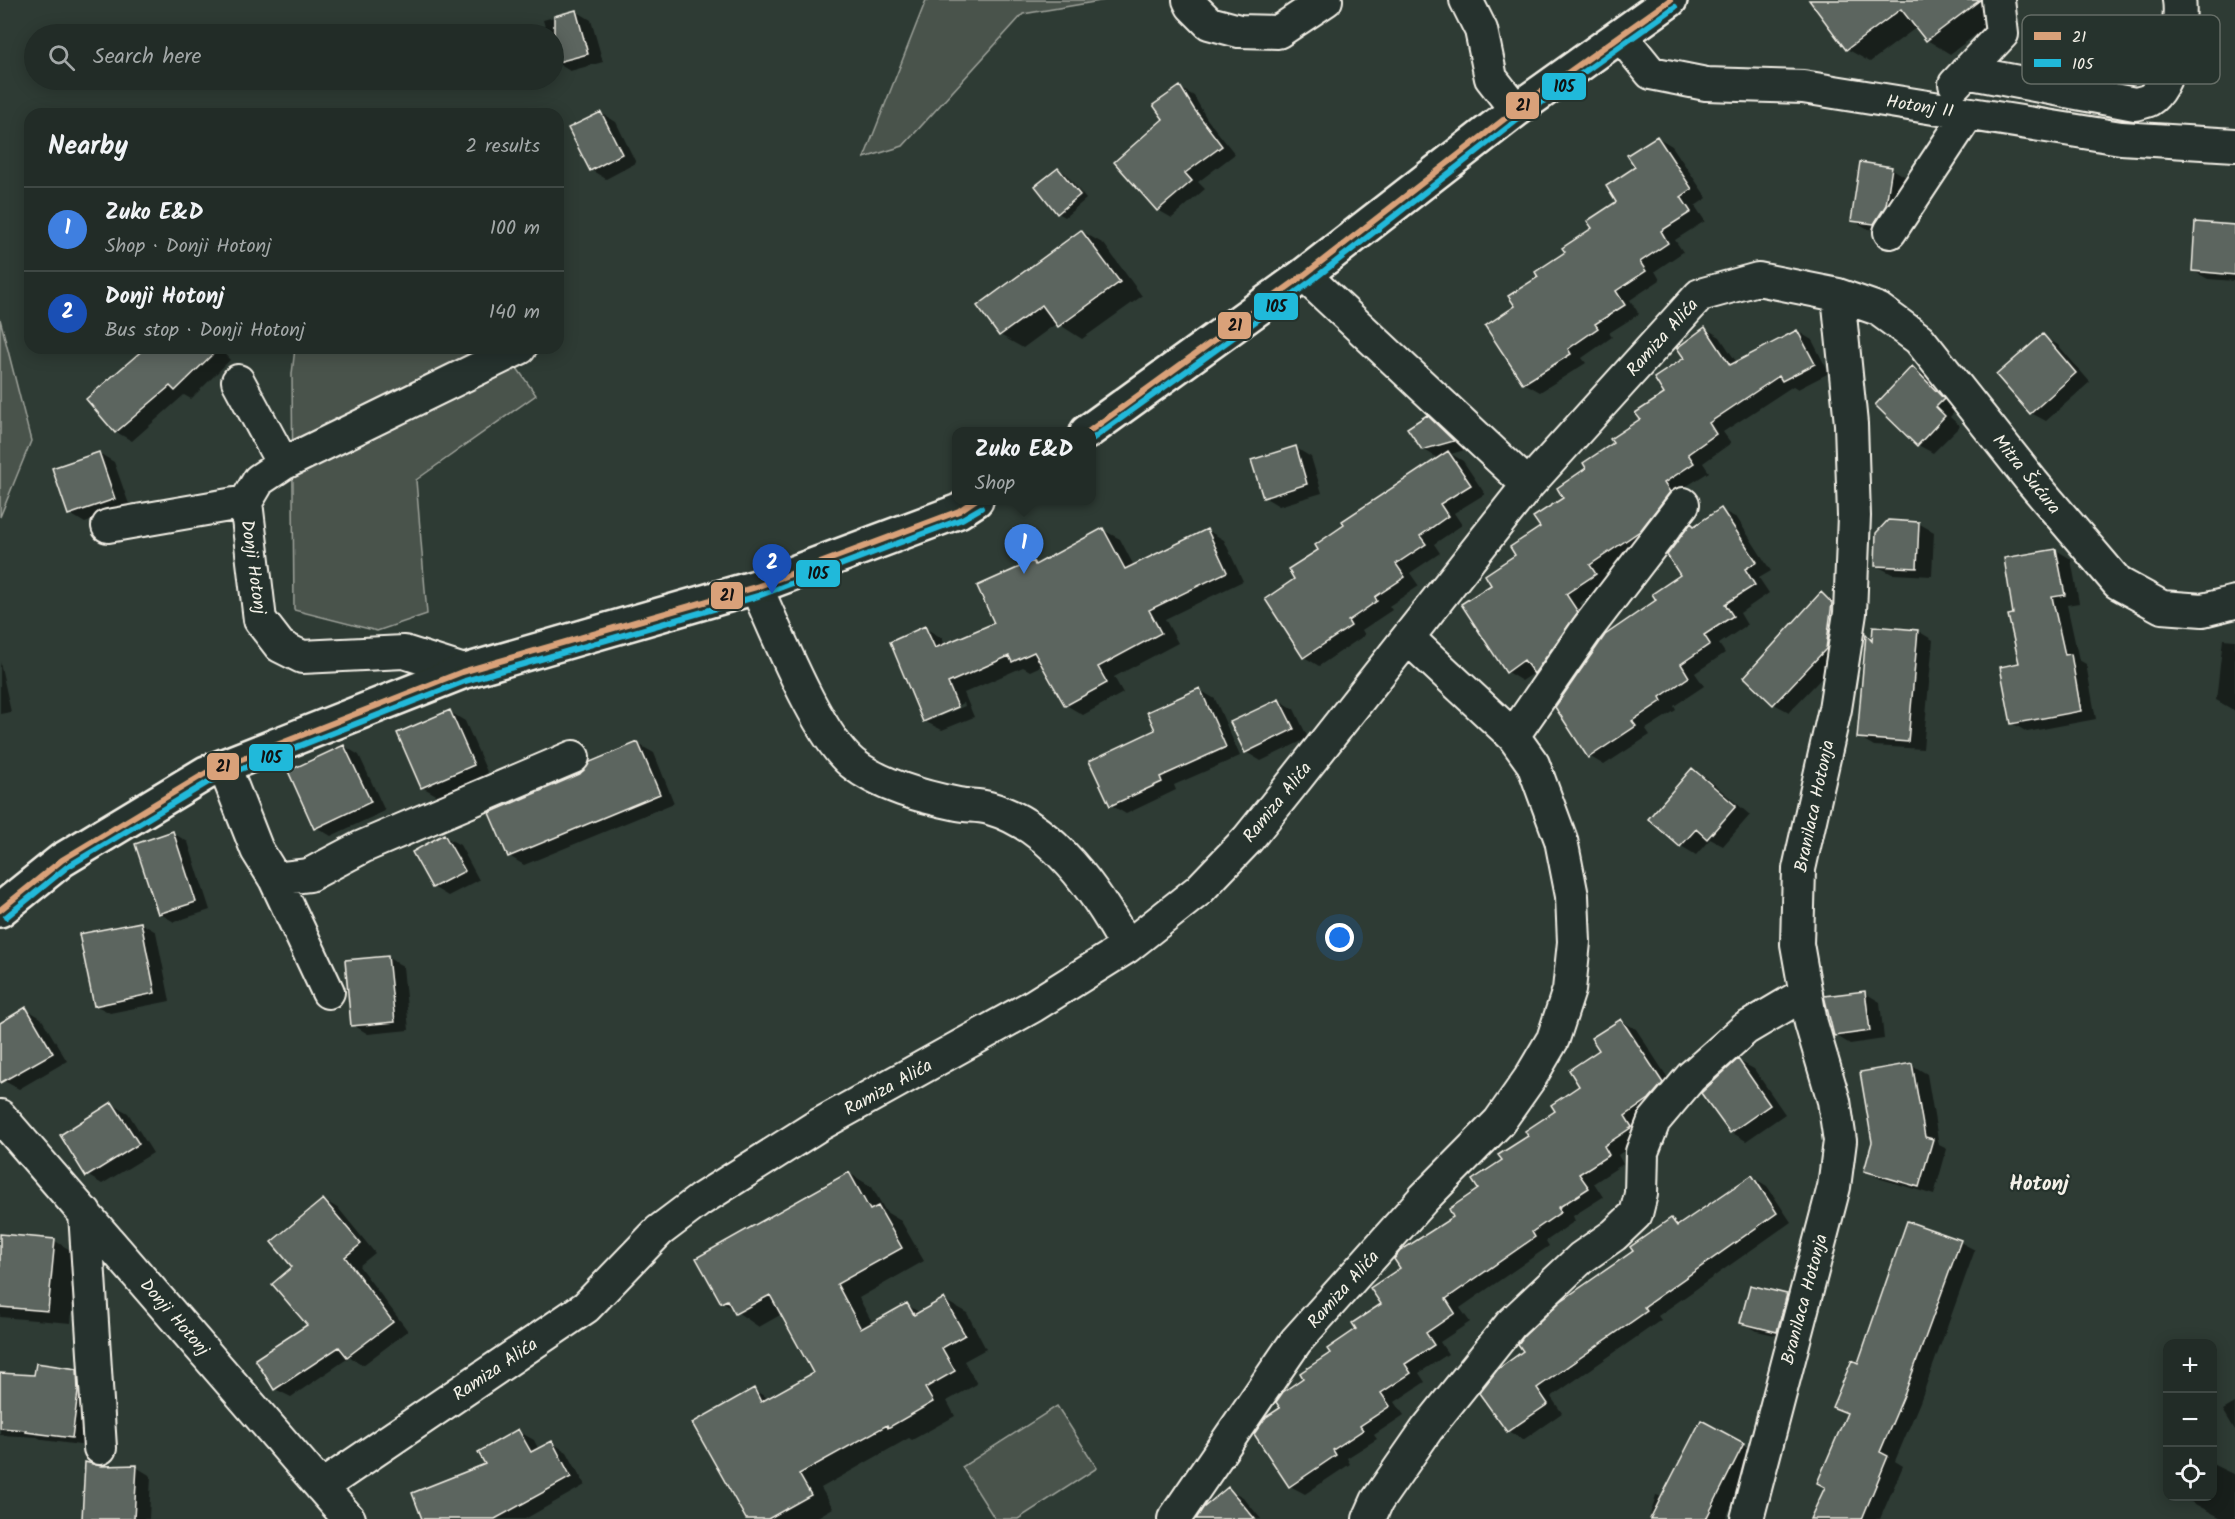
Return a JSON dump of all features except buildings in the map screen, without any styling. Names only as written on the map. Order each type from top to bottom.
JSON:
[{"type":"main road","points":[[1094,427],[1304,275],[1516,110],[1670,0]]},
{"type":"main road","points":[[0,910],[62,860],[206,773],[464,671],[756,587],[969,505]]},
{"type":"street","points":[[1189,0],[1209,23],[1239,31],[1278,32],[1326,0]]},
{"type":"street","points":[[1466,0],[1481,30],[1491,78],[1516,110]]},
{"type":"street","points":[[1931,108],[2002,34],[1998,0]]},
{"type":"street","points":[[2179,0],[2179,15]]},
{"type":"street","name":"Hotonj II","points":[[1621,36],[1651,72],[1706,84],[1803,87],[2121,138],[2235,145]]},
{"type":"street","points":[[1966,72],[2022,83]]},
{"type":"street","points":[[2029,84],[2135,104],[2150,100],[2161,84]]},
{"type":"street","points":[[1890,232],[1968,114]]},
{"type":"street","points":[[1304,275],[1528,485]]},
{"type":"street","name":"Ramiza Alića","points":[[321,1487],[586,1307],[659,1231],[700,1200],[817,1126],[1033,1006],[1127,947],[1199,890],[1248,839],[1528,485],[1700,295],[1758,279],[1838,295]]},
{"type":"street","name":"Mitra Šućura","points":[[1838,295],[1878,309],[1919,339],[2033,483],[2118,583],[2162,607],[2203,610],[2235,602]]},
{"type":"street","name":"Branilaca Hotonja","points":[[1747,1519],[1834,1187],[1840,1141],[1834,1101],[1811,1023],[1797,945],[1798,869],[1835,709],[1850,613],[1854,516],[1851,435],[1838,295]]},
{"type":"street","name":"Donji Hotonj","points":[[464,671],[404,652],[302,657],[280,646],[260,620],[246,502],[259,480],[283,464],[508,354]]},
{"type":"street","points":[[238,381],[283,464]]},
{"type":"street","points":[[108,526],[246,502]]},
{"type":"street","points":[[1513,736],[1587,629],[1683,504]]},
{"type":"street","points":[[756,587],[801,683],[836,747],[853,764],[904,789],[942,801],[988,808],[1015,818],[1054,846],[1090,885],[1127,947]]},
{"type":"street","name":"Ramiza Alića","points":[[1174,1519],[1296,1341],[1424,1198],[1499,1122],[1530,1078],[1553,1039],[1569,990],[1574,942],[1572,896],[1561,840],[1533,764],[1513,736],[1408,638]]},
{"type":"street","points":[[275,879],[309,875],[363,847],[573,757]]},
{"type":"street","points":[[224,766],[258,850],[275,879],[328,992]]},
{"type":"street","points":[[1369,1519],[1377,1501],[1427,1429],[1510,1324],[1581,1258],[1614,1235],[1636,1214],[1641,1194],[1642,1152],[1654,1121],[1691,1077],[1745,1029],[1806,993]]},
{"type":"street","name":"Donji Hotonj","points":[[0,1116],[349,1519]]},
{"type":"street","points":[[85,1213],[100,1448]]},
{"type":"shaded area","points":[[926,0],[1106,0],[1023,14],[903,146],[864,158]]},
{"type":"shaded area","points":[[0,319],[31,441],[0,517]]},
{"type":"shaded area","points":[[294,354],[507,354],[536,395],[416,480],[427,614],[377,631],[294,610],[292,374]]},
{"type":"shaded area","points":[[1057,1406],[1097,1468],[1018,1519],[995,1519],[962,1467]]},
{"type":"transit line","name":"21","points":[[1095,427],[1304,275],[1516,110],[1670,0]]},
{"type":"transit line","name":"105","points":[[1096,436],[1310,282],[1521,117],[1675,7]]},
{"type":"transit line","name":"21","points":[[0,910],[62,860],[206,773],[462,672],[756,587],[959,511],[968,505]]},
{"type":"transit line","name":"105","points":[[6,917],[67,867],[210,781],[465,681],[758,596],[962,519],[981,508]]},
{"type":"place","name":"Zuko E&D","points":[[1024,574]]},
{"type":"place","name":"Donji Hotonj","points":[[772,594]]},
{"type":"district","name":"Hotonj","points":[[2039,1183]]}]
